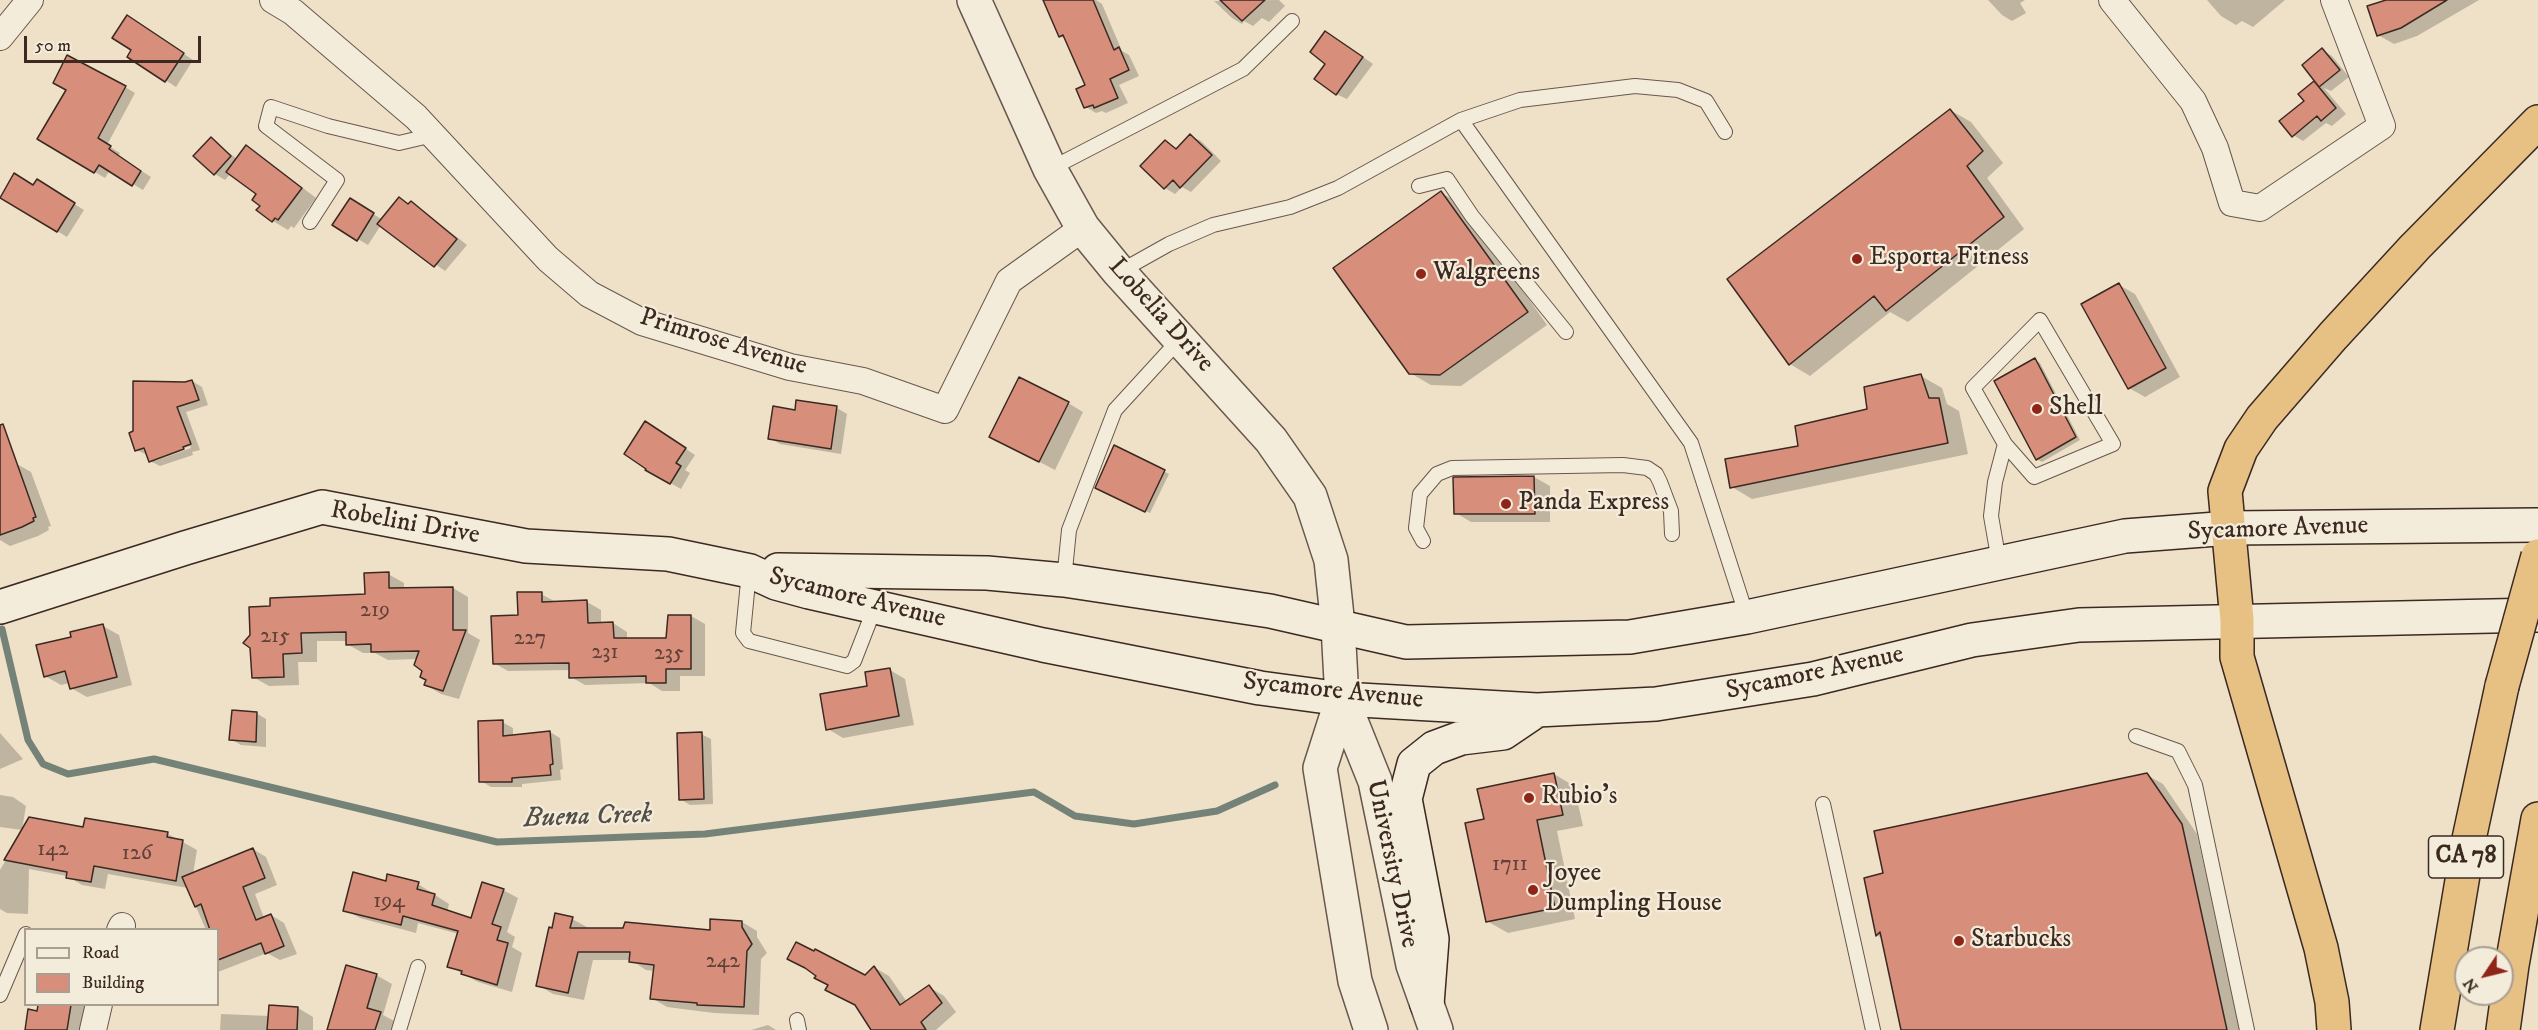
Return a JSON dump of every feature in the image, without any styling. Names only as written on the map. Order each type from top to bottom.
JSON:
[{"type":"highway","points":[[2334,1030],[2332,1002],[2321,948],[2260,729],[2237,657],[2237,621],[2225,491],[2241,448],[2262,418],[2422,239],[2538,122]]},
{"type":"highway","name":"CA 78","points":[[2437,1030],[2469,839],[2502,686],[2538,556]]},
{"type":"highway","name":"CA 78","points":[[2503,1030],[2538,819]]},
{"type":"main road","name":"Lobelia Drive","points":[[974,0],[1050,169],[1083,228],[1119,272],[1271,440],[1310,496],[1331,560],[1338,626]]},
{"type":"main road","name":"Robelini Drive","points":[[0,607],[322,507],[526,546],[668,554],[750,571]]},
{"type":"main road","name":"Sycamore Avenue","points":[[750,571],[987,573],[1064,580],[1270,611],[1406,642],[1618,638],[1747,617],[2125,536],[2230,528],[2538,525]]},
{"type":"main road","name":"Sycamore Avenue","points":[[750,571],[776,583],[1043,645],[1260,688],[1342,699],[1537,710],[1656,704],[1813,679],[1972,640],[2079,626],[2538,615]]},
{"type":"main road","name":"University Drive","points":[[1338,626],[1342,699],[1375,780],[1413,965],[1431,1017]]},
{"type":"main road","name":"University Drive","points":[[1342,699],[1320,768],[1355,981],[1371,1030]]},
{"type":"main road","points":[[1431,1017],[1432,939],[1405,799],[1414,764],[1434,748],[1461,738],[1503,733],[1537,710]]},
{"type":"street","points":[[0,37],[30,0]]},
{"type":"street","name":"Primrose Avenue","points":[[273,0],[293,12],[416,117],[548,259],[589,294],[642,322],[790,366],[863,381],[945,410],[1009,281],[1083,228]]},
{"type":"street","points":[[2112,0],[2193,101],[2215,148],[2232,203],[2260,208],[2382,126],[2334,0]]},
{"type":"street","points":[[93,1030],[99,1006]]},
{"type":"lane","points":[[1050,169],[1243,69],[1293,21]]},
{"type":"lane","points":[[1119,272],[1169,244],[1213,225],[1290,207],[1338,188],[1461,120],[1520,100],[1635,86],[1678,90],[1706,101],[1725,132]]},
{"type":"lane","points":[[310,222],[337,180],[266,126],[271,107],[328,126],[399,143],[433,135]]},
{"type":"lane","points":[[1461,120],[1691,443],[1747,617]]},
{"type":"lane","points":[[1419,186],[1447,179],[1472,216],[1566,332]]},
{"type":"lane","points":[[1999,562],[1991,516],[1995,482],[2005,444],[1973,388],[2040,320],[2113,444],[2034,477],[2005,444]]},
{"type":"lane","points":[[1064,580],[1069,530],[1115,410],[1180,339]]},
{"type":"lane","points":[[1424,541],[1416,528],[1420,494],[1437,474],[1452,468],[1623,465],[1647,468],[1656,474],[1671,511],[1672,534]]},
{"type":"lane","points":[[750,571],[743,633],[749,640],[848,666],[854,661],[876,605]]},
{"type":"lane","points":[[2136,736],[2178,751],[2195,785],[2247,1030]]},
{"type":"lane","points":[[1823,804],[1873,1030]]},
{"type":"lane","points":[[0,994],[24,937]]},
{"type":"lane","points":[[399,1030],[418,967]]},
{"type":"building","points":[[1043,0],[1093,0],[1114,50],[1119,47],[1129,70],[1110,79],[1118,98],[1094,108],[1093,105],[1084,108],[1076,89],[1085,85],[1063,35],[1059,37]]},
{"type":"building","points":[[1220,0],[1265,0],[1242,21]]},
{"type":"building","points":[[2386,0],[2447,0],[2401,28],[2377,36],[2367,6]]},
{"type":"building","points":[[127,15],[184,53],[165,82],[127,57],[131,50],[112,38]]},
{"type":"building","points":[[1325,31],[1363,57],[1336,95],[1314,79],[1325,64],[1310,52]]},
{"type":"building","points":[[2322,48],[2340,70],[2319,87],[2302,65]]},
{"type":"building","points":[[67,55],[126,86],[98,138],[111,146],[109,149],[141,171],[132,186],[99,165],[94,173],[37,139],[66,90],[53,83]]},
{"type":"building","points":[[2314,81],[2336,108],[2321,121],[2317,116],[2292,137],[2279,121],[2304,101],[2298,94]]},
{"type":"building","points":[[1950,109],[1983,151],[1967,166],[2004,217],[1886,311],[1874,296],[1789,365],[1727,279]]},
{"type":"building","points":[[1190,134],[1212,155],[1180,188],[1173,180],[1164,189],[1140,166],[1165,140],[1176,149]]},
{"type":"building","points":[[211,137],[231,156],[214,175],[193,156]]},
{"type":"building","points":[[246,145],[302,188],[278,220],[275,218],[272,222],[256,210],[260,206],[252,200],[256,194],[226,172]]},
{"type":"building","points":[[14,173],[33,185],[37,179],[75,203],[57,232],[0,198]]},
{"type":"building","name":"Walgreens","points":[[1441,191],[1528,312],[1440,375],[1409,374],[1333,268]]},
{"type":"building","points":[[399,197],[408,204],[411,201],[457,239],[434,267],[377,224]]},
{"type":"building","points":[[350,198],[374,213],[357,241],[332,225]]},
{"type":"building","points":[[2119,283],[2166,368],[2128,389],[2081,304]]},
{"type":"building","points":[[2035,358],[2076,437],[2036,460],[1994,381]]},
{"type":"building","points":[[1921,374],[1929,398],[1939,398],[1948,443],[1730,488],[1725,459],[1798,446],[1795,426],[1867,409],[1864,387]]},
{"type":"building","points":[[1019,377],[1069,402],[1039,462],[989,437]]},
{"type":"building","points":[[192,380],[199,400],[177,407],[191,444],[183,447],[184,449],[149,462],[144,448],[135,451],[129,433],[133,431],[133,381],[185,382]]},
{"type":"building","points":[[796,400],[837,406],[831,449],[768,439],[773,406],[795,410]]},
{"type":"building","points":[[645,421],[686,448],[676,463],[681,466],[670,484],[645,470],[624,454]]},
{"type":"building","points":[[3,424],[36,517],[33,518],[34,521],[22,527],[0,535],[0,425]]},
{"type":"building","points":[[1114,445],[1165,470],[1145,512],[1095,488]]},
{"type":"building","points":[[1534,476],[1535,514],[1454,514],[1453,477]]},
{"type":"building","points":[[389,572],[389,588],[453,587],[453,630],[466,630],[443,691],[424,685],[426,680],[420,677],[422,671],[414,665],[419,651],[371,652],[371,644],[346,645],[346,632],[301,633],[302,653],[283,654],[284,677],[252,678],[250,648],[243,643],[250,635],[249,607],[270,606],[270,598],[365,594],[364,573]]},
{"type":"building","points":[[517,592],[542,592],[542,602],[587,600],[588,623],[613,622],[614,638],[666,638],[668,615],[691,615],[691,669],[666,669],[666,683],[646,683],[646,676],[569,678],[569,663],[493,664],[491,616],[518,615]]},
{"type":"building","points":[[103,624],[117,677],[70,689],[65,671],[44,677],[36,645],[71,637],[70,632]]},
{"type":"building","points":[[890,668],[899,716],[826,730],[820,694],[867,686],[865,672]]},
{"type":"building","points":[[232,710],[257,712],[256,742],[229,740]]},
{"type":"building","points":[[503,720],[503,736],[550,731],[553,764],[550,765],[551,775],[512,778],[512,782],[479,782],[478,721]]},
{"type":"building","points":[[702,732],[704,799],[679,800],[677,733]]},
{"type":"building","points":[[1554,773],[1563,815],[1537,820],[1555,908],[1486,922],[1465,823],[1484,819],[1477,789]]},
{"type":"building","points":[[2147,773],[2182,824],[2227,1030],[1901,1030],[1880,932],[1876,936],[1864,878],[1883,873],[1874,831]]},
{"type":"building","points":[[29,817],[83,827],[85,818],[168,832],[167,837],[183,840],[176,881],[94,866],[91,882],[66,878],[67,872],[4,860]]},
{"type":"building","points":[[253,848],[265,878],[243,887],[256,920],[271,914],[284,946],[265,954],[261,943],[219,960],[219,928],[209,928],[201,904],[195,907],[182,877]]},
{"type":"building","points":[[353,872],[386,881],[387,874],[419,882],[417,889],[435,894],[432,905],[471,918],[482,882],[504,889],[492,924],[501,927],[497,940],[508,943],[497,985],[461,974],[462,971],[447,967],[458,931],[403,916],[401,925],[343,911]]},
{"type":"building","points":[[555,913],[573,917],[570,928],[623,928],[625,922],[710,930],[710,919],[742,921],[742,927],[752,944],[747,951],[744,1007],[697,1005],[697,1003],[650,999],[654,965],[629,962],[630,952],[578,952],[568,993],[536,986],[549,927],[552,928]]},
{"type":"building","points":[[796,942],[814,951],[815,949],[865,975],[874,966],[900,1005],[929,985],[942,1003],[921,1022],[926,1030],[871,1030],[855,1005],[825,990],[828,985],[814,978],[816,976],[805,968],[787,959]]},
{"type":"building","points":[[346,965],[377,974],[367,1008],[381,1012],[375,1030],[327,1030]]},
{"type":"building","points":[[269,1005],[298,1007],[297,1030],[267,1030]]},
{"type":"building","points":[[38,1006],[71,1006],[67,1030],[25,1030],[28,1009],[37,1011]]},
{"type":"waterway","name":"Buena Creek","points":[[2,629],[28,740],[43,764],[68,774],[154,759],[497,842],[705,834],[1034,792],[1075,816],[1134,824],[1217,811],[1275,785]]},
{"type":"place","name":"Esporta Fitness","points":[[1857,259]]},
{"type":"place","name":"Walgreens","points":[[1421,274]]},
{"type":"place","name":"Shell","points":[[2037,409]]},
{"type":"place","name":"Panda Express","points":[[1506,504]]},
{"type":"place","name":"Rubio's","points":[[1529,798]]},
{"type":"place","name":"Joyee Dumpling House","points":[[1533,890]]},
{"type":"place","name":"Starbucks","points":[[1959,941]]}]
